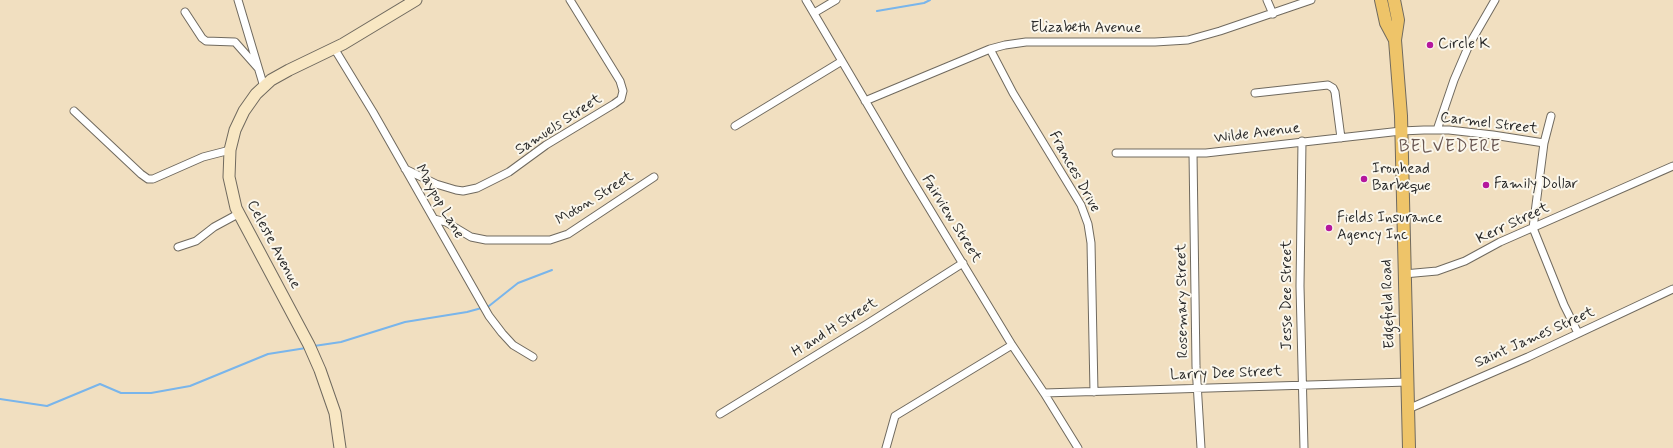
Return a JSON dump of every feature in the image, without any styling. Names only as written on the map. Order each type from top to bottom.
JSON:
[{"type":"main road","name":"Edgefield Road","points":[[1381,0],[1386,23],[1395,40]]},
{"type":"main road","name":"Edgefield Road","points":[[1394,0],[1398,20],[1395,40],[1400,92],[1409,448]]},
{"type":"street","points":[[238,0],[264,87]]},
{"type":"street","name":"Celeste Avenue","points":[[340,448],[335,413],[320,370],[302,332],[238,214],[230,188],[228,171],[230,150],[239,121],[250,102],[264,87],[289,70],[334,48],[416,0]]},
{"type":"street","name":"Samuels Street","points":[[405,169],[436,184],[456,190],[463,191],[477,188],[509,172],[546,145],[621,99],[623,91],[620,81],[570,0]]},
{"type":"street","name":"Fairview Street","points":[[806,0],[1012,345],[1044,392],[1078,448]]},
{"type":"street","points":[[814,12],[836,0]]},
{"type":"street","points":[[1267,0],[1273,14]]},
{"type":"street","name":"Elizabeth Avenue","points":[[865,101],[990,49],[1004,45],[1026,42],[1155,42],[1188,40],[1273,14],[1311,0]]},
{"type":"street","points":[[1437,130],[1454,80],[1469,45],[1495,0]]},
{"type":"street","points":[[184,12],[202,38],[206,41],[235,42],[258,68]]},
{"type":"street","name":"Maypop Lane","points":[[334,48],[434,218],[489,316],[502,333],[519,349],[534,357]]},
{"type":"street","name":"Frances Drive","points":[[990,49],[1013,93],[1080,205],[1088,224],[1091,243],[1094,392]]},
{"type":"street","points":[[735,126],[842,61]]},
{"type":"street","points":[[1255,93],[1328,85],[1334,88],[1341,138]]},
{"type":"street","points":[[74,111],[141,174],[153,180],[203,157],[230,150]]},
{"type":"street","points":[[1544,143],[1551,116]]},
{"type":"street","name":"Carmel Street","points":[[1401,131],[1449,130],[1493,134],[1544,143],[1533,228],[1564,305],[1578,333]]},
{"type":"street","name":"Wilde Avenue","points":[[1116,153],[1206,153],[1401,131]]},
{"type":"street","name":"Jesse Dee Street","points":[[1302,141],[1300,286],[1304,448]]},
{"type":"street","name":"Rosemary Street","points":[[1193,153],[1198,388],[1201,448]]},
{"type":"street","name":"Kerr Street","points":[[1404,274],[1437,271],[1465,261],[1500,242],[1673,166]]},
{"type":"street","name":"Moton Street","points":[[434,218],[446,222],[472,237],[486,240],[550,240],[568,234],[654,177]]},
{"type":"street","points":[[178,247],[196,241],[214,228],[238,214]]},
{"type":"street","name":"H and H Street","points":[[720,414],[867,324],[963,262]]},
{"type":"street","name":"Saint James Street","points":[[1408,408],[1578,333],[1673,289]]},
{"type":"street","points":[[886,448],[896,416],[1012,345]]},
{"type":"street","name":"Larry Dee Street","points":[[1044,392],[1094,392],[1303,384],[1408,382]]},
{"type":"waterway","points":[[877,11],[924,3],[930,0]]},
{"type":"waterway","points":[[314,346],[341,342],[405,322],[467,312],[489,306],[518,283],[552,270]]},
{"type":"waterway","points":[[0,399],[47,406],[100,384],[121,393],[151,393],[190,386],[268,354],[306,348]]},
{"type":"place","name":"Circle K","points":[[1430,45]]},
{"type":"place","name":"Ironhead Barbeque","points":[[1364,179]]},
{"type":"place","name":"Family Dollar","points":[[1486,185]]},
{"type":"place","name":"Fields Insurance Agency Inc","points":[[1329,228]]},
{"type":"district","name":"BELVEDERE","points":[[1450,147]]}]
